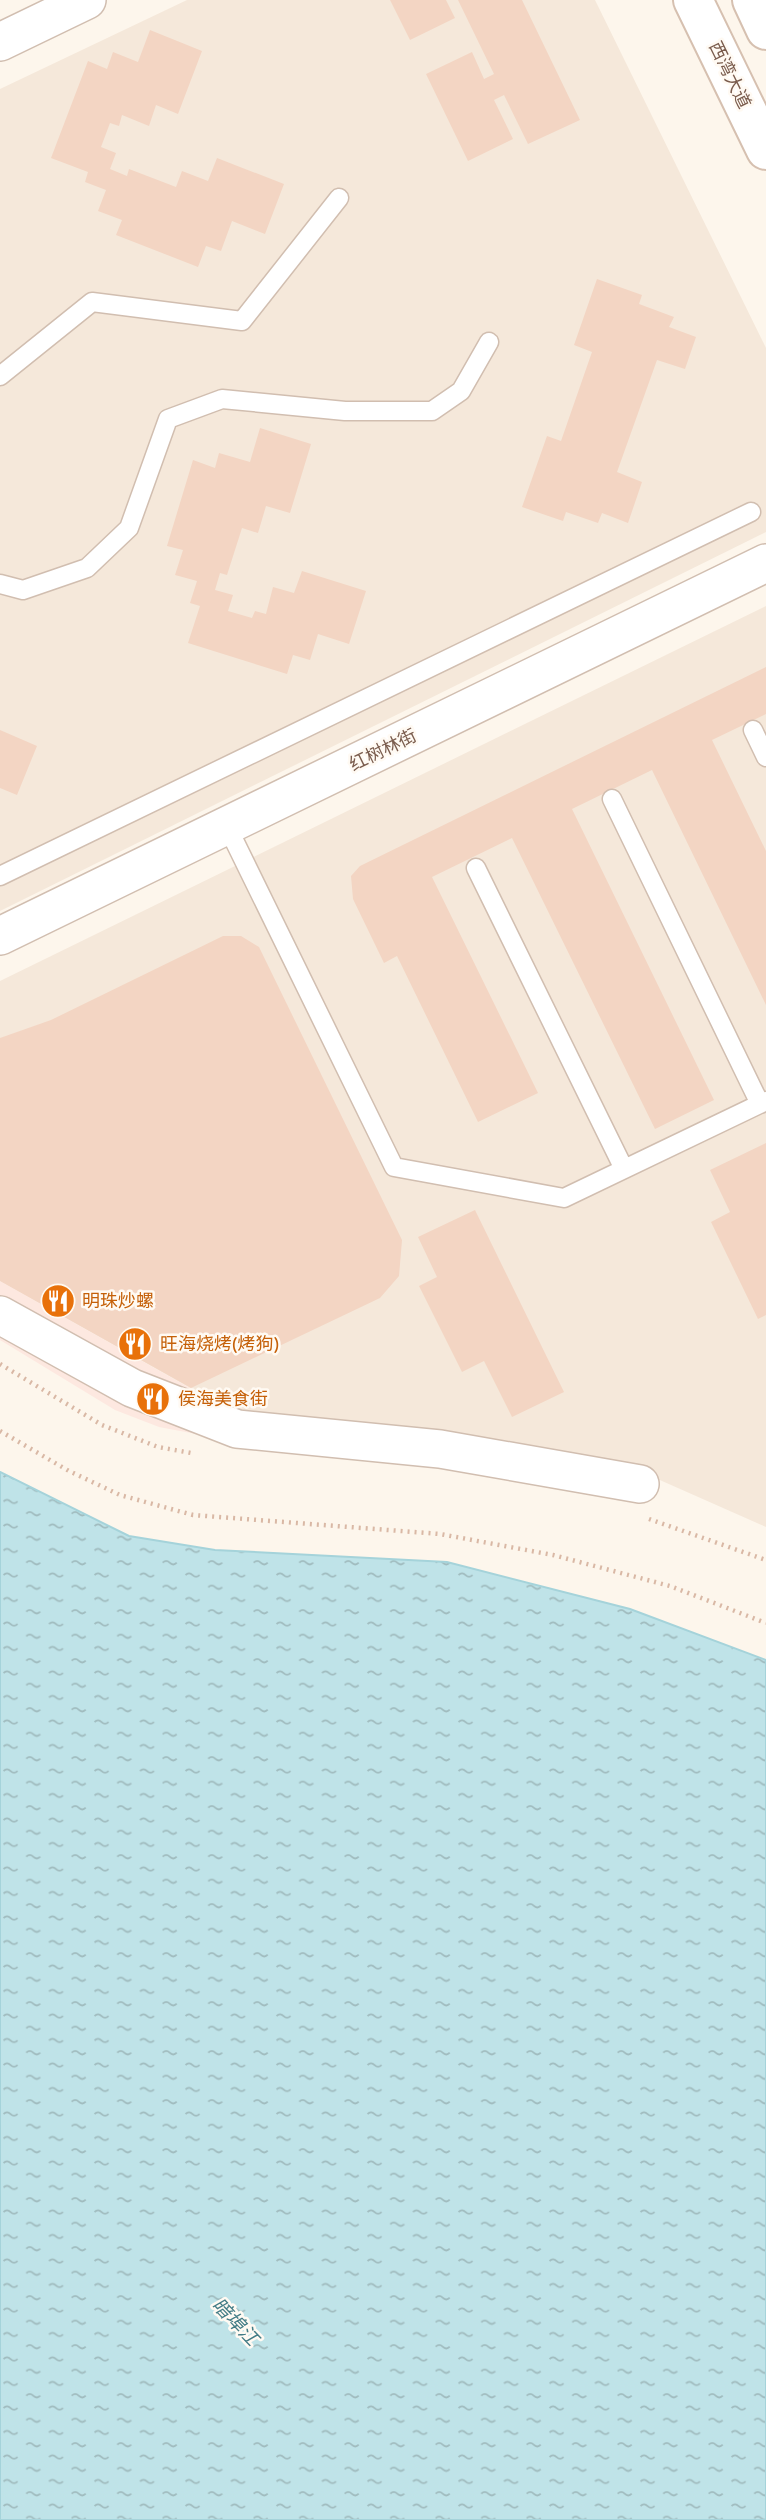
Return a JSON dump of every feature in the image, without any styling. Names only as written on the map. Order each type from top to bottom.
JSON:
[{"type":"main road","name":"西湾大道","points":[[693,0],[766,150]]},
{"type":"main road","points":[[752,0],[766,30]]},
{"type":"street","points":[[0,42],[87,0]]},
{"type":"street","name":"红树林街","points":[[0,936],[766,563]]},
{"type":"street","points":[[0,1315],[132,1388],[237,1429],[440,1449],[640,1484]]},
{"type":"lane","points":[[0,376],[92,302],[242,321],[339,198]]},
{"type":"lane","points":[[0,584],[23,590],[88,568],[129,528],[168,419],[222,399],[345,411],[432,411],[461,391],[489,342]]},
{"type":"lane","points":[[0,876],[751,512]]},
{"type":"lane","points":[[753,730],[766,757]]},
{"type":"lane","points":[[227,826],[394,1167],[564,1198],[763,1103],[611,799]]},
{"type":"lane","points":[[476,868],[624,1169]]},
{"type":"path","points":[[0,1431],[69,1471],[120,1495],[193,1515],[440,1534],[553,1555],[670,1586],[766,1623]]},
{"type":"shaded area","points":[[187,0],[595,0],[766,348],[766,532],[0,911],[0,89]]},
{"type":"shaded area","points":[[766,606],[766,1527],[653,1477],[238,1415],[0,1281],[0,981]]},
{"type":"shaded area","name":"侯海美食街","points":[[0,1281],[238,1415],[538,1470],[228,1440],[159,1427],[115,1410],[0,1340]]},
{"type":"water","name":"暗埠江","points":[[0,1472],[129,1536],[215,1550],[447,1562],[630,1609],[766,1660],[766,2520],[0,2520]]},
{"type":"building","points":[[390,0],[446,0],[455,18],[410,40]]},
{"type":"building","points":[[458,0],[522,0],[580,120],[528,144],[504,95],[494,100],[513,139],[468,161],[426,74],[472,52],[484,79],[494,74]]},
{"type":"building","points":[[150,30],[202,51],[178,114],[156,105],[149,126],[122,115],[119,126],[110,123],[101,147],[116,153],[110,169],[127,176],[129,169],[176,187],[182,171],[208,181],[217,158],[284,184],[265,234],[232,221],[221,251],[206,246],[198,267],[116,235],[122,220],[98,211],[106,190],[85,182],[88,172],[51,158],[88,61],[107,69],[113,52],[138,62]]},
{"type":"building","points":[[597,279],[642,295],[639,304],[674,317],[669,327],[696,337],[685,369],[657,360],[617,472],[642,482],[628,523],[602,513],[598,523],[566,512],[563,521],[522,507],[547,436],[561,441],[592,352],[574,345]]},
{"type":"building","points":[[260,428],[311,444],[290,513],[266,506],[258,533],[242,528],[227,575],[220,573],[215,590],[233,595],[228,611],[252,618],[255,611],[266,614],[273,587],[294,593],[302,571],[366,591],[349,644],[318,634],[310,660],[293,655],[287,674],[188,643],[200,606],[190,603],[197,581],[175,575],[183,550],[167,546],[193,460],[215,468],[219,453],[250,462]]},
{"type":"building","points":[[766,667],[766,714],[712,740],[766,851],[766,1005],[652,770],[572,809],[714,1100],[655,1129],[512,838],[432,877],[538,1093],[478,1122],[397,956],[384,963],[353,899],[351,876],[360,866]]},
{"type":"building","points":[[0,730],[37,746],[17,795],[0,788]]},
{"type":"building","points":[[223,936],[241,936],[259,947],[402,1240],[399,1276],[380,1298],[191,1388],[0,1281],[0,1038],[51,1020]]},
{"type":"building","points":[[766,1143],[766,1315],[758,1319],[711,1222],[730,1212],[710,1170]]},
{"type":"building","points":[[475,1210],[564,1392],[512,1417],[484,1361],[462,1372],[419,1286],[437,1277],[418,1237]]},
{"type":"place","name":"明珠炒螺","points":[[58,1301]]},
{"type":"place","name":"旺海烧烤(烤狗)","points":[[135,1344]]},
{"type":"place","name":"侯海美食街","points":[[153,1399]]}]
